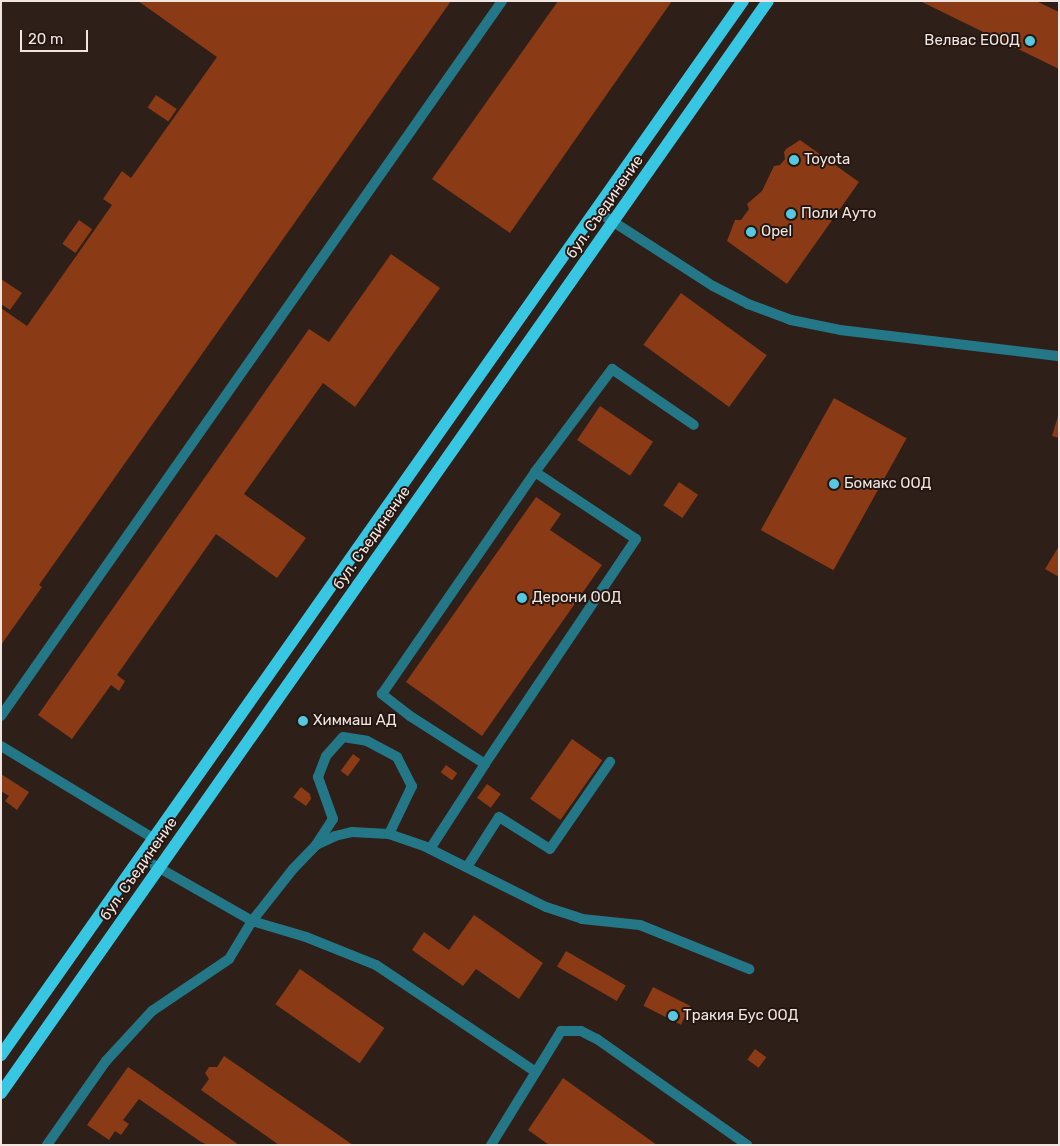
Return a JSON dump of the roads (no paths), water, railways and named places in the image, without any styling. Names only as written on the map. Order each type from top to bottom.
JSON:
[{"type":"main road","name":"бул. Съединение","points":[[1,1055],[743,1]]},
{"type":"main road","name":"бул. Съединение","points":[[1,1093],[768,1]]},
{"type":"lane","points":[[1,716],[502,1]]},
{"type":"lane","points":[[595,210],[713,286],[748,304],[791,320],[840,330],[1059,356]]},
{"type":"lane","points":[[485,764],[410,716],[382,694],[535,472],[612,369],[694,425]]},
{"type":"lane","points":[[430,849],[636,539],[535,472]]},
{"type":"lane","points":[[48,1145],[106,1061],[152,1011],[229,959],[252,921],[316,845],[332,819],[318,778],[326,756],[344,737],[367,741],[397,757],[412,786],[389,834]]},
{"type":"lane","points":[[1,746],[153,838]]},
{"type":"lane","points":[[467,868],[499,818],[550,849],[610,762]]},
{"type":"lane","points":[[316,845],[334,836],[352,832],[389,834],[430,849],[546,907],[582,920],[640,925],[750,969]]},
{"type":"lane","points":[[140,856],[252,921],[306,937],[376,965],[536,1072]]},
{"type":"lane","points":[[491,1145],[561,1031],[581,1030],[597,1039],[747,1145]]},
{"type":"place","name":"Велвас ЕООД","points":[[1030,41]]},
{"type":"place","name":"Toyota","points":[[794,160]]},
{"type":"place","name":"Поли Ауто","points":[[791,214]]},
{"type":"place","name":"Opel","points":[[751,232]]},
{"type":"place","name":"Бомакс ООД","points":[[834,484]]},
{"type":"place","name":"Дерони ООД","points":[[522,598]]},
{"type":"place","name":"Химмаш АД","points":[[303,721]]},
{"type":"place","name":"Тракия Бус ООД","points":[[673,1016]]}]
